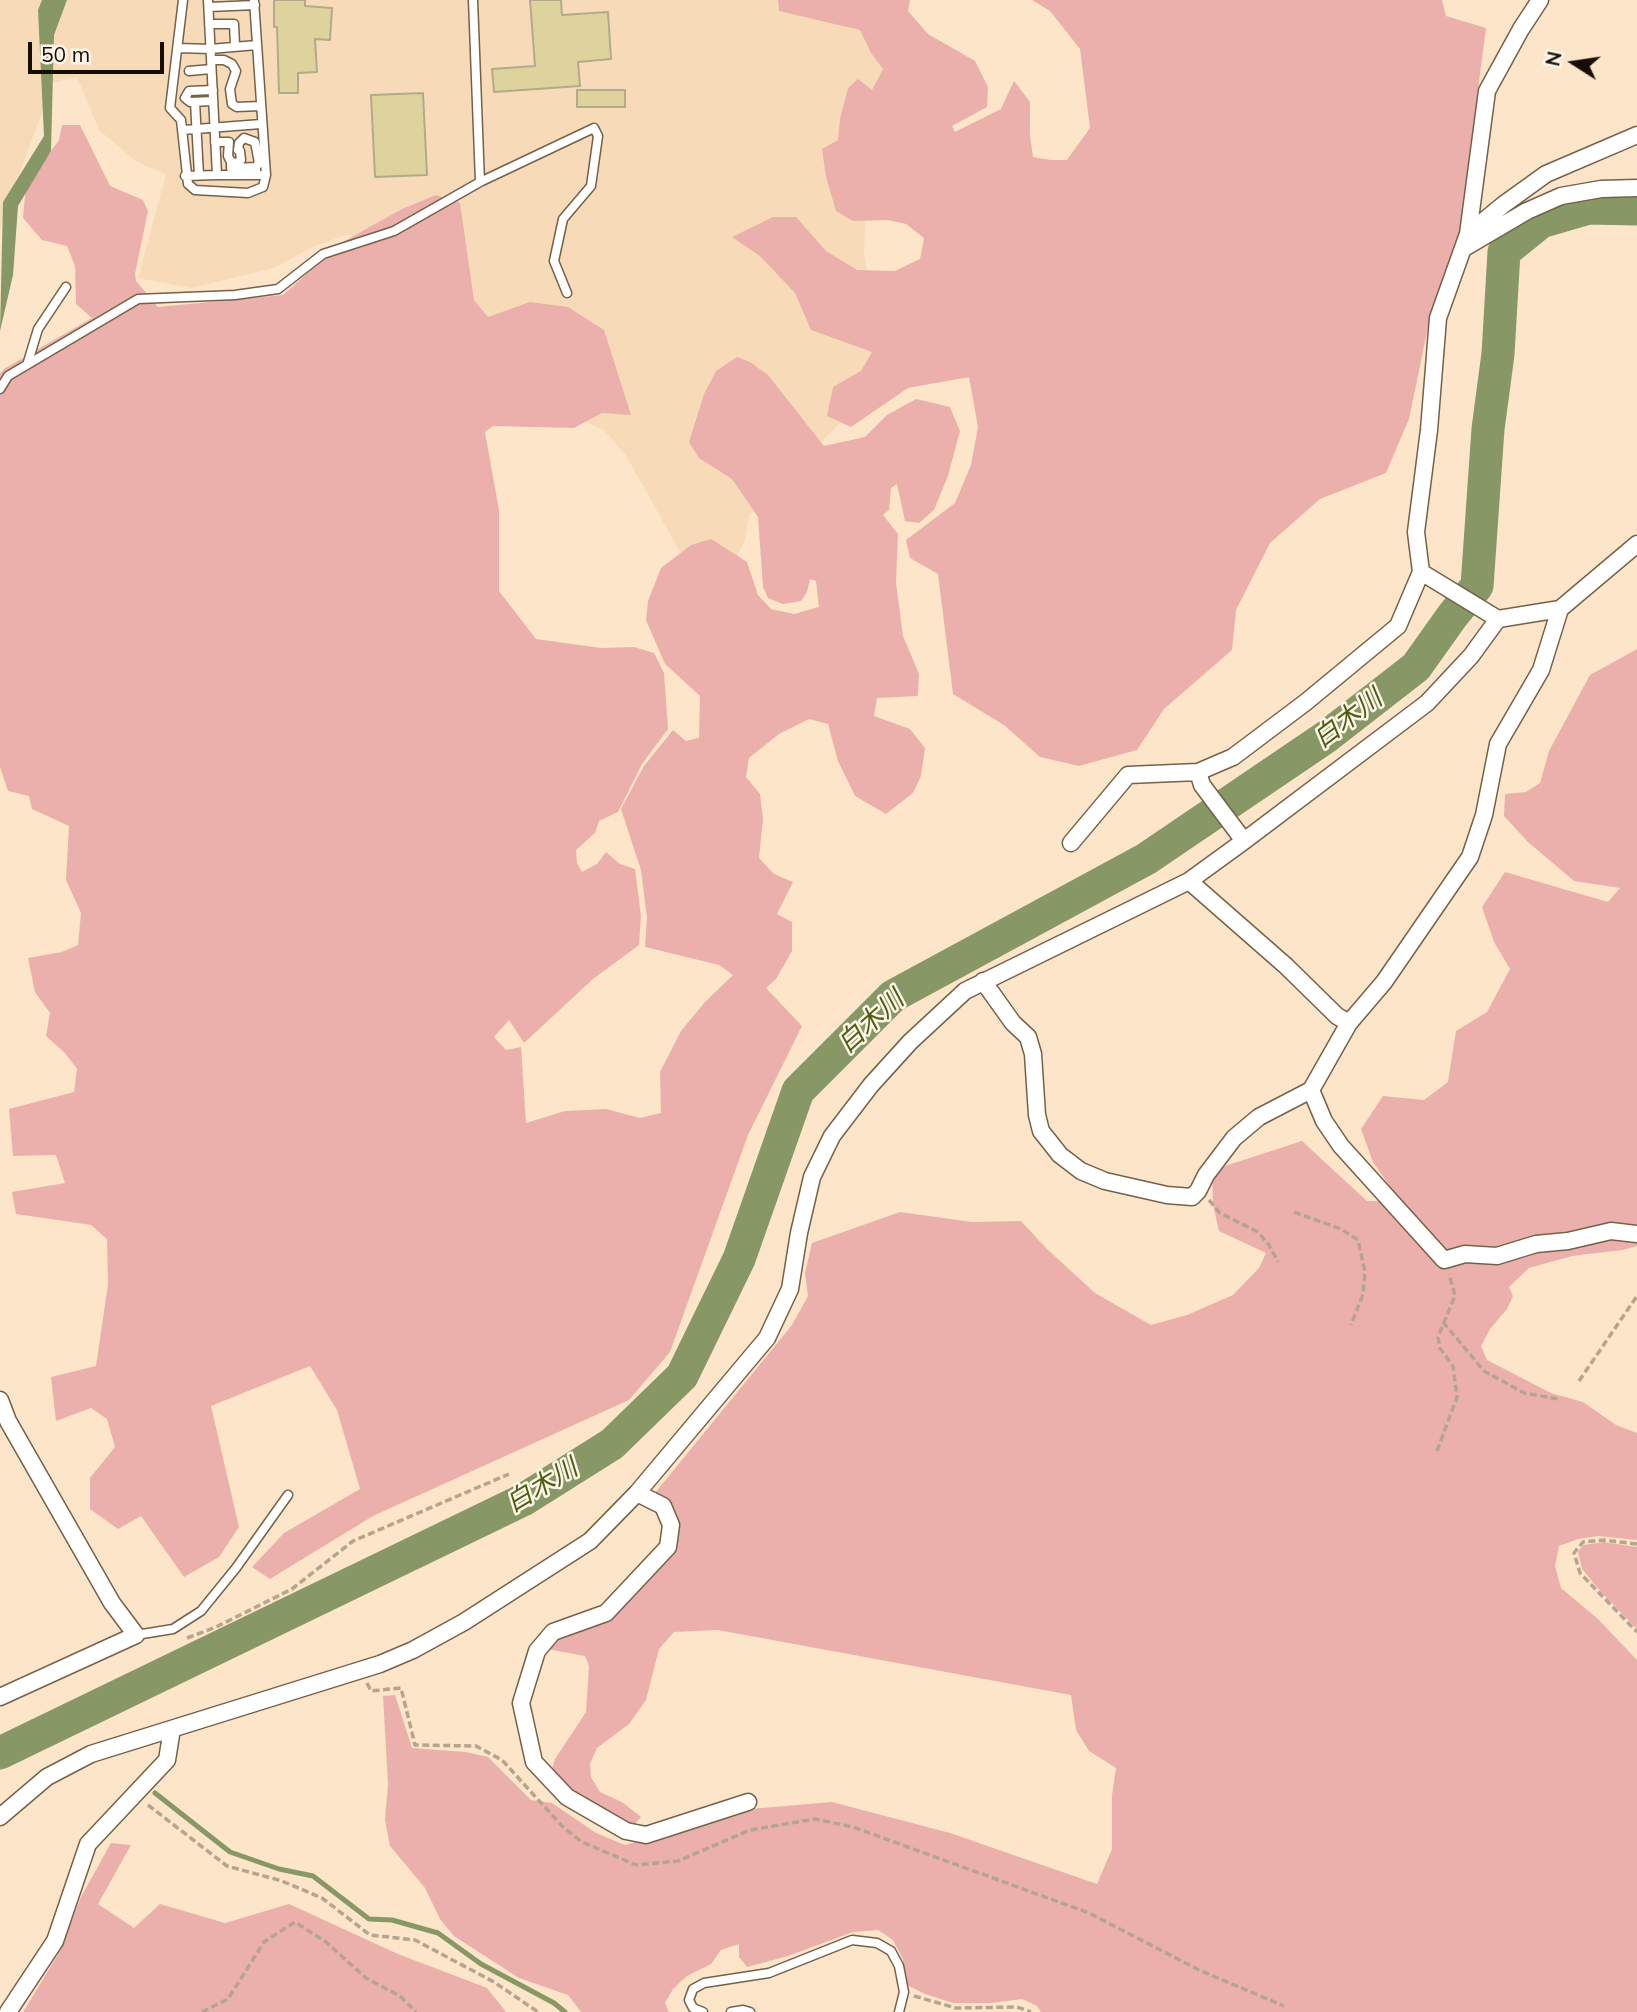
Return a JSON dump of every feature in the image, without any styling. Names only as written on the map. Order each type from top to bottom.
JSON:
[{"type":"street","points":[[1071,844],[1128,775],[1200,778],[1233,757],[1315,694],[1398,625],[1421,572],[1416,532],[1429,430],[1438,318],[1465,241],[1487,91],[1540,0]]},
{"type":"street","points":[[1465,241],[1503,205],[1546,174],[1637,135]]},
{"type":"street","points":[[1465,241],[1561,196],[1601,189],[1637,188]]},
{"type":"street","points":[[983,981],[1013,1023],[1028,1037],[1033,1055],[1037,1115],[1041,1131],[1060,1155],[1080,1171],[1105,1181],[1167,1195],[1192,1197],[1234,1138],[1259,1117],[1311,1090],[1349,1023],[1384,982],[1470,857],[1484,815],[1498,744],[1541,670],[1560,609],[1637,544]]},
{"type":"street","points":[[1421,572],[1491,615],[1560,609]]},
{"type":"street","points":[[0,1817],[47,1777],[91,1754],[361,1670],[413,1650],[476,1615],[590,1541],[637,1493],[767,1338],[790,1289],[812,1177],[832,1136],[871,1085],[910,1042],[965,991],[1189,881],[1244,841],[1427,703],[1471,656],[1491,615]]},
{"type":"street","points":[[1200,778],[1244,841]]},
{"type":"street","points":[[1189,881],[1286,966],[1337,1016],[1349,1023]]},
{"type":"street","points":[[1311,1090],[1324,1121],[1341,1146],[1444,1260],[1465,1254],[1497,1256],[1536,1244],[1568,1241],[1611,1231],[1637,1234]]},
{"type":"street","points":[[0,1400],[8,1421],[106,1592],[136,1635],[0,1697]]},
{"type":"street","points":[[637,1493],[663,1506],[671,1525],[668,1547],[606,1614],[566,1625],[553,1632],[537,1651],[522,1703],[534,1762],[567,1797],[626,1830],[646,1835],[748,1802]]},
{"type":"street","points":[[8,2012],[55,1941],[88,1844],[167,1760],[172,1729]]},
{"type":"lane","points":[[183,0],[170,108],[181,120],[188,184],[195,190],[248,193],[262,187],[255,142],[252,142],[250,151],[246,153],[236,151]]},
{"type":"lane","points":[[473,0],[480,182]]},
{"type":"lane","points":[[218,175],[208,4],[254,3],[261,124],[260,172]]},
{"type":"lane","points":[[209,24],[234,24],[235,46]]},
{"type":"lane","points":[[177,48],[211,49],[257,45]]},
{"type":"lane","points":[[189,71],[224,60],[232,64],[236,71],[230,89],[232,104],[243,108],[260,106]]},
{"type":"lane","points":[[213,90],[185,94],[187,102],[213,101]]},
{"type":"lane","points":[[195,102],[199,175]]},
{"type":"lane","points":[[183,130],[261,124]]},
{"type":"lane","points":[[0,389],[8,376],[28,362],[138,299],[235,295],[278,289],[323,254],[394,231],[480,182],[594,128],[598,136],[591,186],[563,219],[554,261],[567,293]]},
{"type":"lane","points":[[215,142],[229,142],[236,151],[241,160],[237,163],[230,162],[231,168],[260,172]]},
{"type":"lane","points":[[186,176],[260,172]]},
{"type":"lane","points":[[28,362],[38,329],[66,287]]},
{"type":"lane","points":[[136,1635],[173,1629],[201,1611],[236,1568],[288,1495]]},
{"type":"lane","points":[[703,2012],[693,2008],[689,2000],[693,1989],[705,1983],[769,1973],[852,1940],[877,1943],[891,1951],[899,1966],[904,1992],[900,2012]]},
{"type":"lane","points":[[731,2012],[750,2012]]},
{"type":"path","points":[[1199,1189],[1220,1213],[1258,1232],[1278,1262]]},
{"type":"path","points":[[1294,1212],[1341,1229],[1358,1240],[1365,1272],[1363,1294],[1351,1325]]},
{"type":"path","points":[[1437,1451],[1457,1397],[1453,1366],[1440,1348],[1438,1337],[1455,1296],[1444,1260]]},
{"type":"path","points":[[1578,1381],[1637,1296]]},
{"type":"path","points":[[1443,1322],[1484,1371],[1524,1393],[1558,1399]]},
{"type":"path","points":[[184,1639],[216,1627],[292,1588],[353,1541],[509,1474]]},
{"type":"path","points":[[1637,1544],[1604,1540],[1583,1542],[1574,1553],[1580,1573],[1637,1632]]},
{"type":"path","points":[[361,1670],[371,1691],[401,1688],[415,1745],[476,1746],[502,1760],[563,1827],[582,1842],[636,1865],[677,1861],[750,1830],[816,1819],[853,1827],[1090,1913],[1199,1970],[1284,2006]]},
{"type":"path","points":[[135,1796],[227,1866],[282,1881],[321,1898],[370,1935],[415,1940],[494,1982],[538,2012]]},
{"type":"path","points":[[202,2012],[228,1999],[264,1942],[295,1923],[326,1942],[366,1978],[400,1996],[416,2012]]},
{"type":"path","points":[[904,1992],[956,2008],[1017,2007],[1031,2012]]},
{"type":"shaded area","points":[[0,0],[880,0],[894,60],[869,133],[864,254],[875,322],[896,397],[841,422],[749,516],[745,539],[714,612],[625,454],[604,430],[572,416],[505,416],[437,246],[346,235],[312,247],[274,268],[191,288],[138,278],[166,174],[137,162],[99,130],[77,77],[43,85],[43,110],[3,210],[0,234]]},
{"type":"shaded area","points":[[42,0],[67,0],[54,35],[51,151],[18,206],[13,275],[0,331],[3,202],[44,136],[38,10]]},
{"type":"shaded area","points":[[778,0],[910,0],[908,11],[928,34],[975,61],[988,87],[987,107],[952,126],[955,132],[1001,109],[1014,81],[1030,102],[1033,157],[1051,160],[1067,160],[1090,128],[1080,49],[1050,11],[1032,0],[1442,0],[1446,16],[1486,28],[1459,233],[1428,327],[1409,419],[1386,473],[1320,499],[1270,543],[1236,610],[1232,650],[1164,709],[1137,750],[1079,766],[1040,757],[1004,725],[953,694],[938,574],[910,558],[906,540],[955,503],[971,465],[978,427],[969,377],[908,388],[851,427],[827,416],[833,387],[861,371],[872,352],[811,330],[795,293],[760,256],[732,237],[773,217],[796,217],[826,251],[857,270],[895,271],[920,259],[924,238],[906,224],[888,220],[853,221],[836,211],[826,177],[822,149],[838,140],[848,88],[858,79],[872,90],[883,69],[871,53],[860,30],[779,11]]},
{"type":"shaded area","points":[[62,125],[80,125],[110,186],[143,200],[148,211],[135,274],[136,281],[158,307],[283,295],[341,243],[402,209],[436,195],[460,203],[474,300],[488,317],[530,302],[568,307],[604,330],[631,415],[602,413],[574,428],[493,426],[485,432],[499,510],[499,591],[536,639],[601,648],[634,647],[654,653],[664,673],[668,729],[642,764],[618,812],[599,821],[595,833],[576,850],[577,863],[582,872],[597,864],[606,852],[620,864],[635,869],[641,916],[639,945],[593,979],[524,1043],[509,1020],[494,1037],[506,1050],[521,1047],[526,1123],[565,1111],[606,1109],[640,1118],[661,1113],[660,1072],[681,1031],[705,1002],[733,975],[719,965],[645,947],[647,918],[641,870],[621,809],[644,766],[673,730],[686,741],[699,738],[700,696],[665,664],[646,620],[648,601],[661,568],[691,545],[711,539],[747,562],[758,595],[771,609],[794,614],[819,607],[816,581],[810,579],[807,592],[801,601],[783,604],[768,598],[763,587],[758,517],[732,479],[699,458],[689,442],[704,394],[716,371],[737,357],[750,362],[768,375],[824,446],[865,437],[887,415],[916,399],[950,407],[960,431],[948,476],[934,510],[919,523],[905,521],[897,484],[891,488],[889,510],[883,515],[898,534],[896,583],[903,636],[919,674],[918,696],[877,698],[874,716],[910,729],[925,748],[921,776],[913,793],[886,814],[855,796],[838,761],[828,724],[809,719],[779,734],[749,758],[746,777],[760,794],[763,819],[759,858],[774,874],[793,882],[777,914],[792,922],[792,951],[776,979],[766,988],[802,1026],[748,1135],[670,1352],[629,1400],[373,1516],[270,1579],[252,1567],[284,1533],[360,1489],[337,1410],[310,1366],[211,1406],[239,1527],[219,1557],[184,1577],[141,1516],[118,1529],[90,1509],[90,1478],[115,1447],[107,1419],[91,1408],[56,1421],[51,1377],[96,1366],[108,1284],[107,1239],[91,1225],[16,1214],[12,1192],[65,1183],[56,1155],[13,1156],[9,1109],[74,1092],[77,1069],[65,1053],[46,1036],[50,1013],[35,992],[28,958],[62,952],[78,945],[81,913],[66,880],[69,826],[32,809],[29,796],[8,791],[0,767],[0,374],[4,369],[92,318],[76,304],[75,266],[67,246],[42,240],[23,218],[26,186],[59,140]]},
{"type":"shaded area","points":[[1637,649],[1637,1232],[1499,1253],[1446,1256],[1396,1200],[1395,1194],[1373,1162],[1361,1129],[1383,1096],[1424,1100],[1448,1082],[1456,1031],[1487,1012],[1510,969],[1494,942],[1482,907],[1505,872],[1608,902],[1620,888],[1574,881],[1528,842],[1504,816],[1505,794],[1526,792],[1540,783],[1549,751],[1590,675]]},
{"type":"shaded area","points":[[1302,1141],[1367,1201],[1385,1201],[1444,1265],[1613,1235],[1637,1240],[1637,1246],[1623,1250],[1572,1256],[1529,1268],[1509,1287],[1513,1296],[1507,1309],[1490,1329],[1481,1346],[1487,1360],[1551,1393],[1583,1402],[1616,1425],[1637,1433],[1637,1540],[1598,1536],[1578,1539],[1559,1546],[1555,1566],[1561,1588],[1598,1619],[1637,1660],[1637,2012],[1041,2012],[1037,2006],[1022,1999],[991,2003],[953,2003],[905,1984],[903,1959],[893,1940],[878,1930],[853,1932],[788,1956],[747,1967],[739,1957],[739,1944],[721,1950],[711,1964],[687,1976],[673,1989],[665,2003],[669,2012],[581,2012],[568,1995],[519,1978],[454,1936],[440,1919],[425,1888],[390,1846],[385,1820],[388,1784],[383,1696],[395,1695],[412,1748],[466,1752],[488,1757],[531,1800],[552,1803],[596,1833],[625,1845],[750,1809],[832,1802],[950,1833],[1097,1884],[1112,1849],[1112,1795],[1116,1768],[1089,1751],[1076,1730],[1071,1695],[718,1630],[674,1632],[659,1649],[646,1700],[629,1724],[597,1748],[590,1764],[591,1777],[600,1792],[622,1802],[641,1817],[630,1829],[547,1785],[555,1759],[586,1712],[589,1666],[585,1656],[547,1649],[558,1633],[597,1624],[659,1561],[668,1502],[655,1493],[792,1325],[808,1296],[805,1273],[812,1243],[900,1212],[972,1222],[1021,1221],[1095,1293],[1151,1325],[1187,1315],[1233,1295],[1259,1268],[1266,1253],[1219,1231],[1213,1205],[1212,1173],[1222,1167]]},
{"type":"shaded area","points":[[1604,1542],[1637,1547],[1637,1629],[1582,1569],[1578,1552],[1583,1545]]},
{"type":"shaded area","points":[[111,1843],[131,1845],[98,1904],[134,1928],[160,1904],[225,1923],[289,1904],[398,1954],[487,1988],[506,2012],[23,2012],[59,1953],[81,1897]]},
{"type":"building","points":[[274,0],[305,0],[305,6],[332,8],[330,40],[315,39],[317,72],[298,73],[298,93],[279,93]]},
{"type":"building","points":[[530,0],[561,0],[562,15],[608,12],[611,59],[578,62],[580,86],[494,92],[492,69],[535,66]]},
{"type":"building","points":[[577,90],[625,90],[625,107],[577,107]]},
{"type":"building","points":[[423,93],[427,175],[375,177],[371,95]]},
{"type":"waterway","name":"白木川","points":[[0,1753],[523,1500],[612,1444],[682,1376],[739,1259],[798,1091],[893,996],[1146,859],[1326,737],[1416,667],[1477,586],[1488,429],[1498,354],[1504,252],[1541,222],[1589,208],[1637,209]]},
{"type":"waterway","points":[[155,1793],[230,1852],[279,1869],[313,1876],[369,1919],[392,1920],[438,1933],[481,1964],[554,2003],[565,2012]]}]
